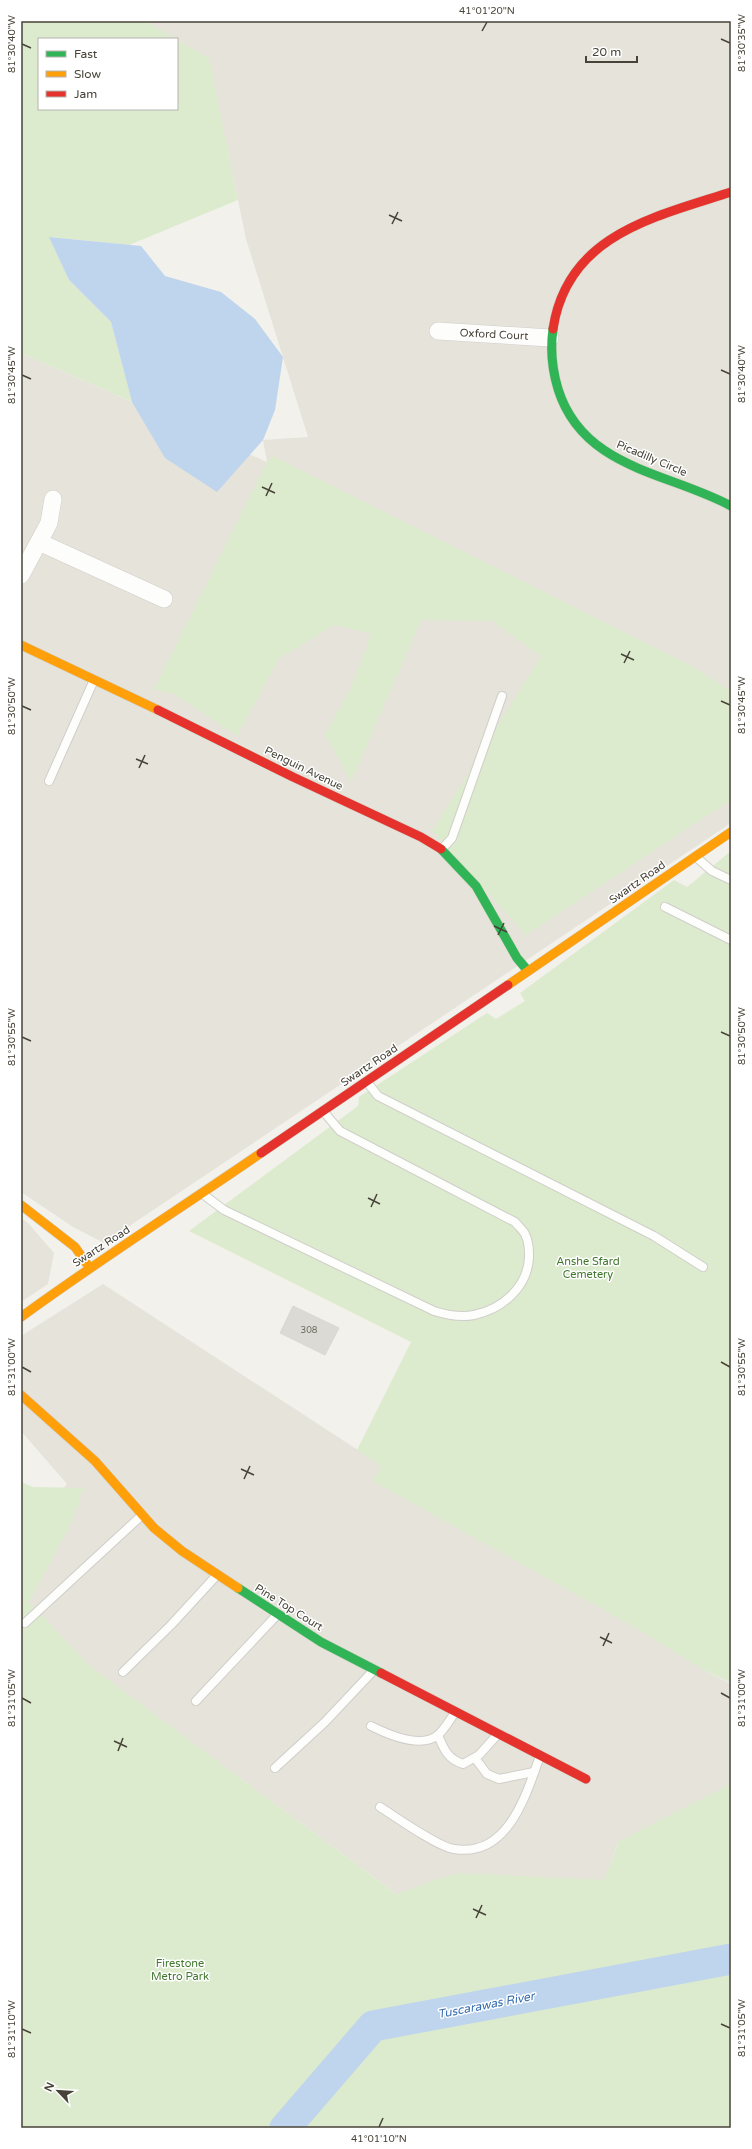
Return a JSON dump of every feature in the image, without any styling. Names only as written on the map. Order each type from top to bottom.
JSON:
[{"type":"street","name":"Picadilly Circle","points":[[731,192],[635,225],[619,232],[595,249],[580,265],[564,289],[552,320],[550,338],[552,369],[556,387],[574,421],[587,437],[614,456],[715,497],[731,506]]},
{"type":"street","name":"Oxford Court","points":[[438,331],[550,338]]},
{"type":"street","points":[[21,574],[49,523],[53,499]]},
{"type":"street","points":[[39,542],[164,599]]},
{"type":"street","name":"Penguin Avenue","points":[[21,645],[94,679],[293,777],[421,837],[441,849],[459,866],[476,886],[517,958],[528,970]]},
{"type":"street","name":"Swartz Road","points":[[21,1317],[89,1267],[137,1238],[731,832]]},
{"type":"street","points":[[21,1205],[74,1247],[89,1267]]},
{"type":"street","name":"Pine Top Court","points":[[21,1395],[95,1460],[154,1528],[182,1551],[217,1575],[321,1642],[586,1779]]},
{"type":"lane","points":[[49,781],[94,679]]},
{"type":"lane","points":[[441,849],[452,838],[502,696]]},
{"type":"lane","points":[[696,856],[712,871],[731,880]]},
{"type":"lane","points":[[665,907],[731,940]]},
{"type":"lane","points":[[367,1081],[378,1096],[654,1236],[703,1267]]},
{"type":"lane","points":[[202,1193],[224,1210],[434,1311],[451,1316],[472,1316],[491,1310],[508,1300],[519,1289],[528,1268],[529,1246],[525,1233],[515,1222],[340,1131],[323,1110]]},
{"type":"lane","points":[[26,1623],[142,1515]]},
{"type":"lane","points":[[122,1672],[170,1625],[217,1575]]},
{"type":"lane","points":[[196,1701],[278,1615]]},
{"type":"lane","points":[[274,1768],[325,1722],[374,1670]]},
{"type":"lane","points":[[370,1726],[396,1738],[423,1740],[438,1736],[456,1712]]},
{"type":"lane","points":[[438,1736],[444,1751],[453,1760],[464,1764],[475,1758],[498,1733]]},
{"type":"lane","points":[[380,1807],[420,1832],[453,1849],[477,1850],[499,1837],[512,1822],[540,1755]]},
{"type":"lane","points":[[475,1758],[487,1774],[499,1779],[534,1772]]},
{"type":"shaded area","points":[[146,21],[731,21],[731,823],[104,1243],[73,1227],[21,1192],[21,353],[267,462],[263,440],[308,437],[246,239],[209,59],[178,40],[178,38],[174,38]]},
{"type":"shaded area","points":[[21,1218],[28,1223],[54,1253],[48,1284],[21,1302]]},
{"type":"shaded area","points":[[103,1284],[387,1469],[702,1669],[731,1684],[731,1784],[618,1843],[602,1886],[399,1896],[21,1615],[21,1539],[67,1484],[21,1431],[21,1336]]},
{"type":"green space","points":[[21,21],[146,21],[174,38],[38,38],[38,110],[178,110],[178,41],[209,58],[238,200],[129,245],[50,237],[69,280],[111,322],[132,402],[21,353]]},
{"type":"green space","points":[[273,456],[692,666],[731,691],[731,800],[526,935],[432,831],[541,656],[492,621],[421,620],[351,782],[325,734],[350,690],[371,634],[335,625],[279,658],[237,736],[176,695],[154,689],[267,462]]},
{"type":"green space","name":"Anshe Sfard Cemetery","points":[[731,851],[731,1683],[702,1669],[636,1628],[373,1481],[380,1465],[357,1450],[411,1342],[189,1231],[358,1106],[359,1097],[487,1013],[496,1019],[525,1001],[520,993],[674,880],[687,887]]},
{"type":"green space","name":"Firestone Metro Park","points":[[21,1482],[33,1487],[84,1488],[69,1528],[29,1602],[90,1666],[396,1894],[457,1873],[604,1880],[619,1841],[731,1784],[731,2128],[21,2128]]},
{"type":"water","points":[[49,237],[141,246],[165,276],[221,292],[255,319],[283,357],[275,410],[263,440],[217,492],[165,458],[132,402],[111,322],[69,280]]},
{"type":"building","points":[[293,1306],[339,1328],[325,1355],[280,1333]]},
{"type":"waterway","name":"Tuscarawas River","points":[[285,2128],[373,2026],[731,1959]]},
{"type":"traffic: fast","points":[[553,329],[552,359],[558,389],[570,416],[587,436],[607,452],[630,465],[707,494],[731,506]]},
{"type":"traffic: fast","points":[[441,849],[476,886],[517,958],[528,971]]},
{"type":"traffic: fast","points":[[238,1588],[321,1642],[381,1673]]},
{"type":"traffic: slow","points":[[21,645],[158,710]]},
{"type":"traffic: slow","points":[[508,985],[731,832]]},
{"type":"traffic: slow","points":[[21,1317],[261,1153]]},
{"type":"traffic: slow","points":[[21,1205],[75,1247],[89,1267]]},
{"type":"traffic: slow","points":[[21,1395],[95,1461],[154,1528],[182,1551],[238,1588]]},
{"type":"traffic: jam","points":[[553,329],[562,297],[576,271],[595,251],[618,235],[645,222],[731,192]]},
{"type":"traffic: jam","points":[[158,710],[293,777],[421,837],[441,849]]},
{"type":"traffic: jam","points":[[261,1153],[508,985]]},
{"type":"traffic: jam","points":[[381,1673],[586,1779]]}]
